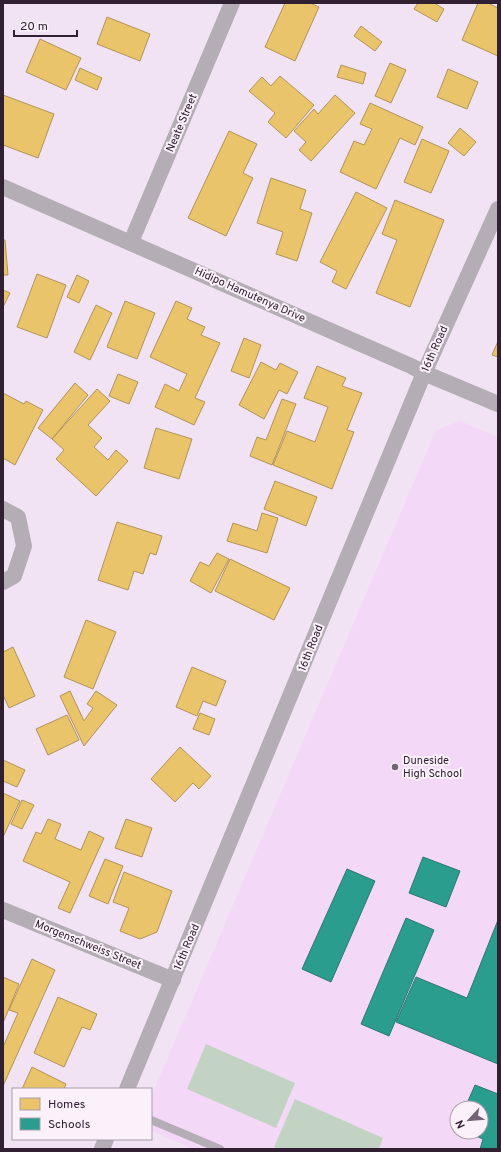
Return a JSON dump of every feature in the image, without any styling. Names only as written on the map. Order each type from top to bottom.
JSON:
[{"type":"street","name":"Neate Street","points":[[131,242],[232,3]]},
{"type":"street","name":"Hidipo Hamutenya Drive","points":[[3,187],[411,366],[424,374],[498,404]]},
{"type":"street","name":"16th Road","points":[[127,1088],[424,374],[498,209]]},
{"type":"street","points":[[3,509],[18,517],[24,546],[14,576],[3,582]]},
{"type":"street","name":"Morgenschweiss Street","points":[[3,910],[173,980]]},
{"type":"lane","points":[[152,1120],[220,1149]]},
{"type":"shaded area","name":"Duneside High School","points":[[460,421],[498,437],[498,1149],[193,1149],[152,1131],[152,1095],[436,430]]},
{"type":"green space","points":[[206,1044],[295,1083],[276,1128],[187,1089]]},
{"type":"green space","points":[[295,1099],[383,1138],[379,1149],[279,1149],[274,1147]]},
{"type":"building: Homes","points":[[285,3],[310,3],[319,7],[295,61],[265,47]]},
{"type":"building: Homes","points":[[418,3],[434,3],[444,9],[437,22],[414,9]]},
{"type":"building: Homes","points":[[478,3],[488,3],[498,8],[498,56],[462,40]]},
{"type":"building: Homes","points":[[107,17],[150,34],[140,61],[97,44]]},
{"type":"building: Homes","points":[[361,26],[382,42],[375,51],[354,36]]},
{"type":"building: Homes","points":[[40,39],[81,58],[66,90],[26,72]]},
{"type":"building: Homes","points":[[390,63],[406,70],[391,103],[375,96]]},
{"type":"building: Homes","points":[[341,65],[366,73],[363,84],[337,77]]},
{"type":"building: Homes","points":[[80,68],[102,78],[97,90],[75,80]]},
{"type":"building: Homes","points":[[448,69],[478,82],[467,109],[437,97]]},
{"type":"building: Homes","points":[[280,76],[314,105],[286,138],[268,122],[275,113],[249,91],[262,77],[271,86]]},
{"type":"building: Homes","points":[[3,95],[54,114],[38,158],[3,145]]},
{"type":"building: Homes","points":[[335,95],[355,113],[311,161],[299,150],[306,142],[294,131],[314,109],[318,114]]},
{"type":"building: Homes","points":[[370,103],[423,127],[415,145],[400,138],[376,189],[340,172],[354,141],[364,145],[372,129],[360,124]]},
{"type":"building: Homes","points":[[460,128],[476,142],[464,156],[448,143]]},
{"type":"building: Homes","points":[[229,131],[257,144],[243,173],[253,178],[226,236],[188,218]]},
{"type":"building: Homes","points":[[422,139],[449,151],[431,193],[404,182]]},
{"type":"building: Homes","points":[[271,178],[306,190],[300,209],[312,213],[297,261],[276,254],[283,232],[257,223]]},
{"type":"building: Homes","points":[[356,192],[387,208],[346,289],[332,282],[337,271],[320,262]]},
{"type":"building: Homes","points":[[395,200],[444,220],[410,307],[376,293],[397,240],[382,234]]},
{"type":"building: Homes","points":[[3,240],[5,240],[8,275],[3,275]]},
{"type":"building: Homes","points":[[37,274],[66,285],[47,338],[17,327]]},
{"type":"building: Homes","points":[[77,275],[89,281],[79,303],[67,297]]},
{"type":"building: Homes","points":[[3,290],[10,293],[3,307]]},
{"type":"building: Homes","points":[[125,301],[155,313],[137,359],[107,347]]},
{"type":"building: Homes","points":[[176,301],[192,308],[187,319],[205,327],[201,335],[220,343],[195,398],[205,402],[194,425],[155,407],[165,384],[179,391],[187,374],[150,357]]},
{"type":"building: Homes","points":[[96,305],[112,313],[90,360],[74,352]]},
{"type":"building: Homes","points":[[244,338],[261,345],[249,378],[231,371]]},
{"type":"building: Homes","points":[[498,341],[498,357],[492,355]]},
{"type":"building: Homes","points":[[261,362],[276,370],[280,363],[298,372],[287,394],[279,390],[264,419],[239,405]]},
{"type":"building: Homes","points":[[317,366],[346,378],[342,386],[362,393],[347,430],[354,432],[332,489],[273,465],[287,431],[315,442],[328,407],[304,398]]},
{"type":"building: Homes","points":[[118,374],[138,382],[129,404],[109,396]]},
{"type":"building: Homes","points":[[75,383],[88,395],[52,439],[38,428]]},
{"type":"building: Homes","points":[[97,389],[110,401],[88,425],[102,438],[94,447],[108,460],[116,450],[128,461],[96,496],[56,459],[64,450],[52,439]]},
{"type":"building: Homes","points":[[3,393],[24,404],[26,401],[43,410],[15,465],[3,458]]},
{"type":"building: Homes","points":[[282,399],[296,404],[272,465],[250,456],[257,437],[266,440]]},
{"type":"building: Homes","points":[[156,428],[192,439],[179,479],[144,468]]},
{"type":"building: Homes","points":[[275,481],[317,497],[306,526],[264,509]]},
{"type":"building: Homes","points":[[262,513],[278,518],[267,553],[227,541],[233,523],[257,531]]},
{"type":"building: Homes","points":[[117,522],[162,536],[156,555],[150,553],[143,574],[134,571],[128,590],[98,580]]},
{"type":"building: Homes","points":[[217,553],[229,559],[211,593],[190,581],[200,562],[209,566]]},
{"type":"building: Homes","points":[[230,559],[290,588],[274,620],[215,591]]},
{"type":"building: Homes","points":[[86,620],[116,632],[93,689],[64,677]]},
{"type":"building: Homes","points":[[13,647],[35,696],[9,708],[3,695],[3,652]]},
{"type":"building: Homes","points":[[192,667],[226,681],[216,706],[203,701],[197,716],[176,707]]},
{"type":"building: Homes","points":[[70,691],[84,721],[93,708],[87,704],[96,691],[117,705],[84,746],[60,696]]},
{"type":"building: Homes","points":[[200,713],[215,719],[209,735],[193,729]]},
{"type":"building: Homes","points":[[67,715],[79,740],[48,755],[36,729]]},
{"type":"building: Homes","points":[[180,747],[211,776],[199,789],[193,783],[175,802],[151,779]]},
{"type":"building: Homes","points":[[3,760],[25,770],[17,787],[3,781]]},
{"type":"building: Homes","points":[[3,793],[20,801],[3,837]]},
{"type":"building: Homes","points":[[22,800],[34,805],[22,829],[11,824]]},
{"type":"building: Homes","points":[[48,819],[61,824],[55,839],[81,850],[89,831],[104,838],[70,913],[58,908],[70,882],[23,861],[36,832],[41,834]]},
{"type":"building: Homes","points":[[126,819],[152,828],[142,857],[115,848]]},
{"type":"building: Homes","points":[[105,859],[123,866],[108,904],[89,896]]},
{"type":"building: Homes","points":[[124,872],[172,891],[157,932],[140,939],[120,931],[129,908],[113,902]]},
{"type":"building: Homes","points":[[32,959],[55,970],[3,1086],[3,1047],[18,1013],[9,1010]]},
{"type":"building: Homes","points":[[3,977],[19,984],[3,1023]]},
{"type":"building: Homes","points":[[58,997],[97,1014],[90,1030],[82,1027],[64,1067],[34,1053]]},
{"type":"building: Homes","points":[[32,1067],[66,1084],[64,1088],[22,1088]]},
{"type":"building: Schools","points":[[423,857],[460,871],[446,907],[409,893]]},
{"type":"building: Schools","points":[[347,869],[375,881],[331,982],[302,969]]},
{"type":"building: Schools","points":[[406,918],[434,930],[389,1036],[361,1024]]},
{"type":"building: Schools","points":[[498,920],[498,1064],[396,1022],[416,977],[467,998]]},
{"type":"building: Schools","points":[[475,1085],[498,1094],[498,1149],[480,1149],[483,1140],[489,1140],[489,1100],[468,1100]]},
{"type":"place","name":"Duneside High School","points":[[395,767]]}]
